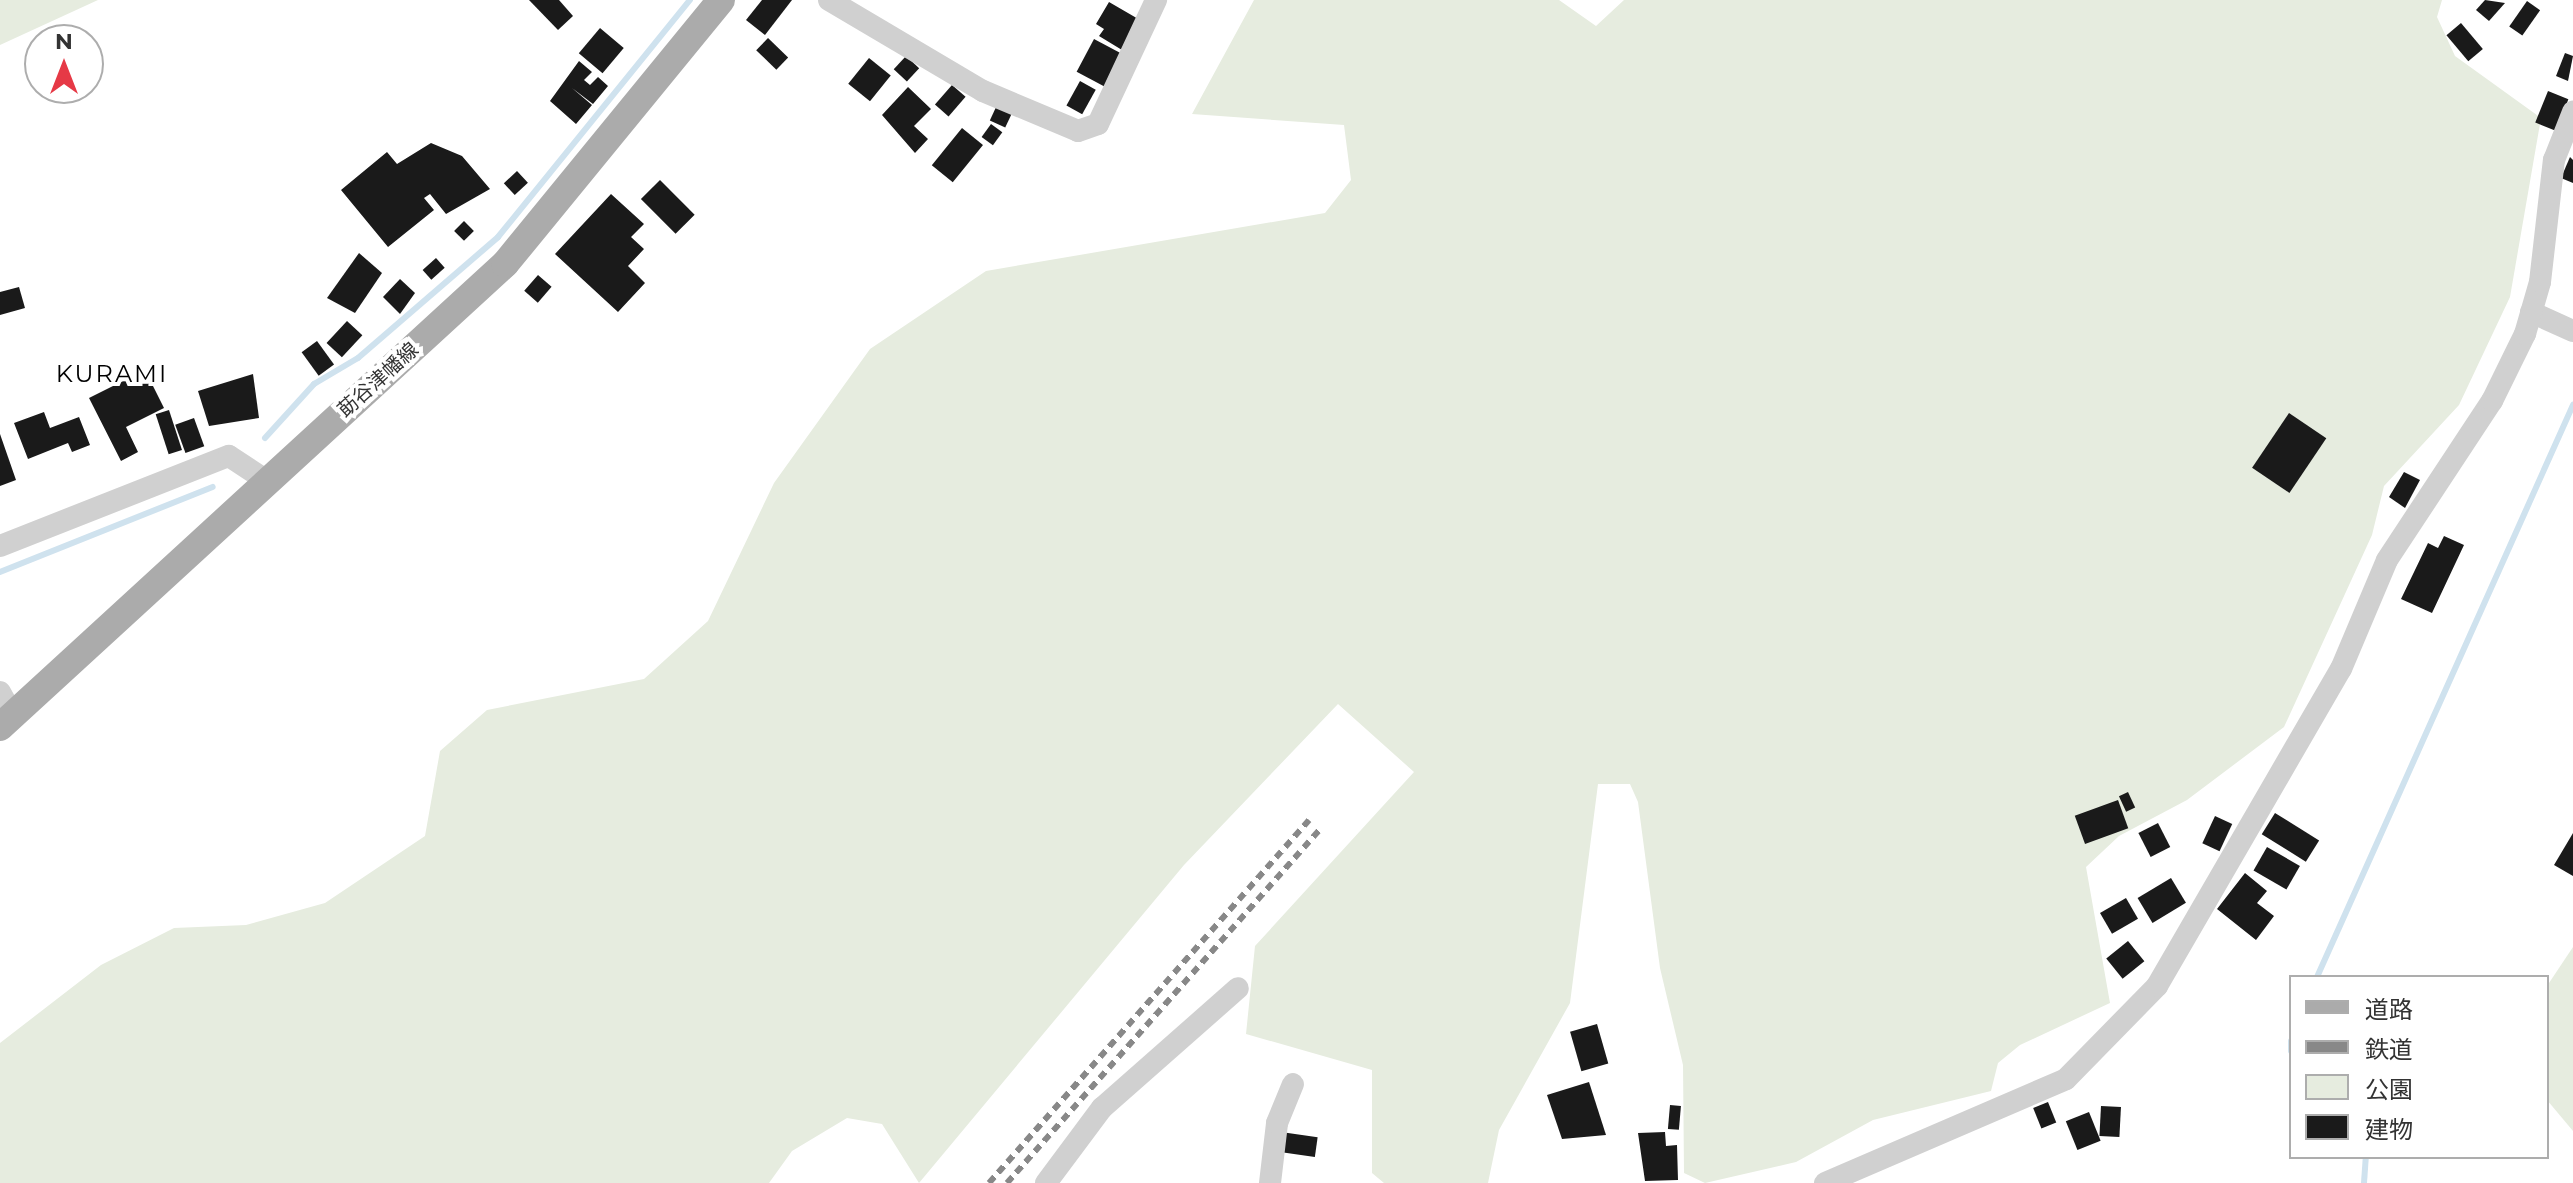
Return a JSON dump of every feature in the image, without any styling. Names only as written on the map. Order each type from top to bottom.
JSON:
[{"type":"main road","name":"莇谷津幡線","points":[[4,712],[267,481],[505,264],[721,0]]},
{"type":"street","points":[[829,0],[983,91],[1078,131],[1098,124],[1156,0]]},
{"type":"street","points":[[1825,1183],[2066,1079],[2157,986],[2341,669],[2415,512],[2492,401],[2531,312],[2554,160],[2573,112]]},
{"type":"street","points":[[2531,312],[2573,331]]},
{"type":"street","points":[[0,546],[229,456],[267,481]]},
{"type":"street","points":[[1046,1183],[1102,1108],[1238,988]]},
{"type":"street","points":[[1270,1183],[1279,1114],[1293,1084]]},
{"type":"green space","points":[[0,0],[98,0],[46,24],[24,24],[24,34],[0,45]]},
{"type":"green space","points":[[1254,0],[1559,0],[1596,26],[1624,0],[2442,0],[2437,17],[2455,56],[2541,118],[2510,297],[2459,405],[2384,486],[2372,535],[2284,727],[2187,800],[2119,836],[2086,867],[2110,1003],[2020,1045],[1998,1063],[1991,1091],[1873,1120],[1796,1162],[1705,1183],[1684,1173],[1683,1065],[1660,968],[1638,802],[1630,784],[1598,784],[1570,1003],[1499,1130],[1488,1183],[1384,1183],[1372,1173],[1372,1070],[1246,1034],[1255,946],[1414,772],[1338,704],[1184,865],[919,1183],[882,1124],[847,1118],[792,1151],[769,1183],[0,1183],[0,1043],[101,965],[174,928],[246,925],[325,903],[425,836],[440,751],[487,710],[644,679],[708,621],[774,483],[870,349],[986,271],[1325,213],[1351,180],[1344,125],[1192,114]]},
{"type":"green space","points":[[2573,947],[2573,1131],[2549,1102],[2549,983]]},
{"type":"building","points":[[529,0],[559,0],[573,16],[558,30]]},
{"type":"building","points":[[762,0],[792,0],[765,35],[746,20]]},
{"type":"building","points":[[2485,0],[2505,3],[2489,21],[2476,10]]},
{"type":"building","points":[[2527,1],[2540,10],[2522,36],[2509,26]]},
{"type":"building","points":[[1109,2],[1140,20],[1122,50],[1099,36],[1104,29],[1096,24]]},
{"type":"building","points":[[2461,23],[2483,49],[2468,61],[2446,35]]},
{"type":"building","points":[[600,28],[624,48],[603,73],[579,53]]},
{"type":"building","points":[[768,38],[788,57],[776,70],[756,50]]},
{"type":"building","points":[[1094,39],[1122,54],[1105,87],[1077,72]]},
{"type":"building","points":[[2565,53],[2573,56],[2568,81],[2556,76]]},
{"type":"building","points":[[906,56],[919,68],[907,81],[894,69]]},
{"type":"building","points":[[869,58],[891,76],[870,101],[848,84]]},
{"type":"building","points":[[579,61],[592,72],[584,80],[590,85],[598,77],[608,86],[593,104],[572,88],[592,105],[576,124],[550,101]]},
{"type":"building","points":[[1080,81],[1096,90],[1082,114],[1066,105]]},
{"type":"building","points":[[952,85],[966,97],[949,116],[935,105]]},
{"type":"building","points":[[908,87],[931,109],[914,126],[928,139],[915,153],[882,115]]},
{"type":"building","points":[[2548,91],[2568,99],[2556,131],[2535,123]]},
{"type":"building","points":[[997,105],[1012,112],[1005,128],[990,120]]},
{"type":"building","points":[[991,124],[1002,132],[993,145],[982,137]]},
{"type":"building","points":[[962,128],[983,145],[953,182],[932,165]]},
{"type":"building","points":[[431,143],[462,156],[490,189],[446,214],[430,194],[424,198],[434,210],[388,247],[341,190],[387,152],[397,164]]},
{"type":"building","points":[[2570,157],[2573,160],[2573,183],[2561,178]]},
{"type":"building","points":[[517,171],[528,183],[515,195],[504,183]]},
{"type":"building","points":[[660,180],[695,215],[676,234],[641,199]]},
{"type":"building","points":[[611,194],[644,224],[631,237],[644,249],[628,266],[645,283],[618,312],[555,254]]},
{"type":"building","points":[[464,221],[474,231],[464,241],[454,231]]},
{"type":"building","points":[[359,253],[382,273],[355,313],[327,298]]},
{"type":"building","points":[[436,258],[445,268],[431,280],[423,270]]},
{"type":"building","points":[[538,275],[552,287],[538,303],[524,291]]},
{"type":"building","points":[[400,279],[415,293],[400,314],[383,297]]},
{"type":"building","points":[[19,287],[25,308],[0,315],[0,292]]},
{"type":"building","points":[[347,321],[362,335],[342,357],[327,343]]},
{"type":"building","points":[[317,341],[334,364],[319,376],[302,352]]},
{"type":"building","points":[[145,370],[164,408],[126,427],[138,452],[121,461],[89,398]]},
{"type":"building","points":[[253,374],[259,418],[209,426],[198,391]]},
{"type":"building","points":[[169,410],[182,450],[169,454],[156,414]]},
{"type":"building","points":[[44,412],[50,428],[79,417],[90,445],[72,452],[68,443],[28,459],[14,423]]},
{"type":"building","points":[[2289,413],[2326,438],[2289,493],[2252,468]]},
{"type":"building","points":[[194,418],[204,446],[185,453],[175,425]]},
{"type":"building","points":[[0,434],[16,480],[0,486]]},
{"type":"building","points":[[2404,472],[2420,480],[2405,508],[2389,497]]},
{"type":"building","points":[[2444,536],[2464,545],[2432,613],[2401,599],[2428,543],[2438,548]]},
{"type":"building","points":[[2128,792],[2135,807],[2126,812],[2119,796]]},
{"type":"building","points":[[2118,800],[2128,828],[2085,844],[2075,816]]},
{"type":"building","points":[[2275,813],[2319,841],[2306,862],[2262,834]]},
{"type":"building","points":[[2215,816],[2232,824],[2220,851],[2202,843]]},
{"type":"building","points":[[2158,823],[2170,847],[2151,857],[2138,833]]},
{"type":"building","points":[[2573,833],[2573,876],[2554,865]]},
{"type":"building","points":[[2267,847],[2300,866],[2286,889],[2254,870]]},
{"type":"building","points":[[2245,873],[2267,891],[2257,903],[2274,916],[2256,940],[2217,909]]},
{"type":"building","points":[[2171,878],[2186,903],[2153,923],[2138,898]]},
{"type":"building","points":[[2126,898],[2138,919],[2112,934],[2100,913]]},
{"type":"building","points":[[2128,941],[2144,961],[2123,979],[2106,959]]},
{"type":"building","points":[[1597,1024],[1608,1063],[1581,1071],[1570,1032]]},
{"type":"building","points":[[1589,1082],[1606,1135],[1562,1139],[1547,1095]]},
{"type":"building","points":[[2048,1102],[2056,1122],[2041,1128],[2033,1108]]},
{"type":"building","points":[[1670,1105],[1681,1106],[1679,1130],[1668,1129]]},
{"type":"building","points":[[2101,1106],[2121,1107],[2119,1137],[2099,1136]]},
{"type":"building","points":[[2089,1112],[2101,1141],[2077,1150],[2066,1121]]},
{"type":"building","points":[[1281,1132],[1318,1137],[1315,1157],[1278,1152]]},
{"type":"building","points":[[1665,1132],[1666,1146],[1677,1145],[1678,1180],[1645,1181],[1638,1133]]},
{"type":"waterway","points":[[265,438],[314,384],[358,358],[498,237],[690,0]]},
{"type":"waterway","points":[[2318,975],[2573,405]]},
{"type":"waterway","points":[[0,572],[213,487]]},
{"type":"waterway","points":[[2364,1183],[2366,1159]]},
{"type":"railway","points":[[989,1183],[1309,820]]},
{"type":"railway","points":[[1007,1183],[1319,830]]},
{"type":"district","name":"KURAMI","points":[[112,374]]}]
